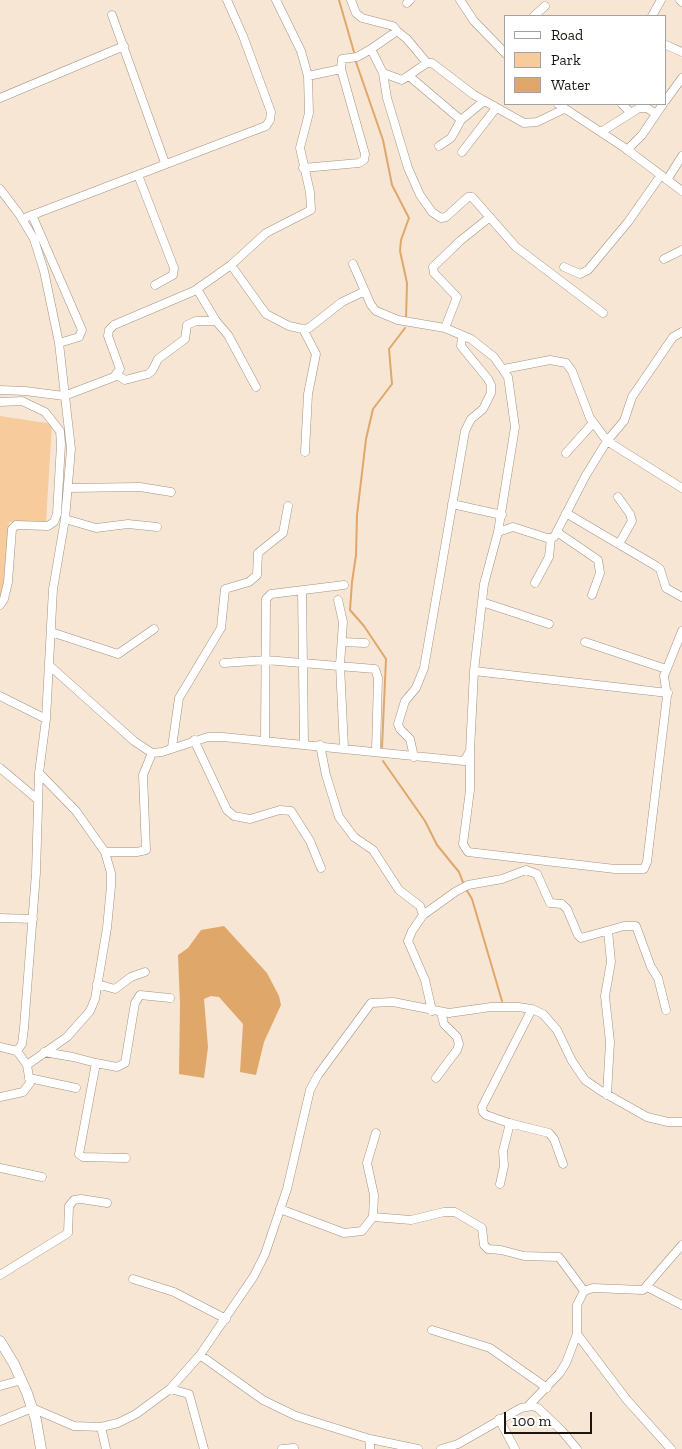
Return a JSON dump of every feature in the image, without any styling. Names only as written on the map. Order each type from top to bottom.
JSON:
[{"type":"main road","points":[[0,1341],[22,1380],[32,1408],[41,1449]]},
{"type":"street","points":[[22,219],[266,126],[270,120],[271,112],[227,0]]},
{"type":"street","points":[[0,390],[24,390],[64,396],[116,375],[119,373],[119,365],[108,336],[109,330],[114,325],[197,289],[266,233],[311,210],[310,192],[303,168],[300,148],[309,113],[308,76],[301,51],[276,0]]},
{"type":"street","points":[[351,0],[356,13],[362,18],[392,26],[407,39],[427,63],[437,66],[496,108],[527,124],[544,120],[561,106],[627,150],[682,191]]},
{"type":"street","points":[[460,0],[474,21],[504,48]]},
{"type":"street","points":[[653,15],[662,0]]},
{"type":"street","points":[[535,15],[546,6]]},
{"type":"street","points":[[112,15],[166,163]]},
{"type":"street","points":[[303,168],[364,160],[341,69],[342,59],[357,56],[371,49],[396,31]]},
{"type":"street","points":[[667,45],[682,52]]},
{"type":"street","points":[[0,98],[124,46]]},
{"type":"street","points":[[371,49],[384,73],[387,98],[408,168],[420,195],[432,212],[441,218],[446,217],[470,196],[486,220],[516,247],[603,313]]},
{"type":"street","points":[[384,73],[400,80],[427,63]]},
{"type":"street","points":[[308,76],[341,69]]},
{"type":"street","points":[[409,76],[461,120]]},
{"type":"street","points":[[667,99],[682,78]]},
{"type":"street","points":[[439,146],[450,138],[461,120],[484,101]]},
{"type":"street","points":[[623,105],[631,113]]},
{"type":"street","points":[[627,150],[642,135],[662,105]]},
{"type":"street","points":[[601,132],[643,107],[656,114]]},
{"type":"street","points":[[462,152],[496,108]]},
{"type":"street","points":[[564,267],[580,274],[588,270],[682,156]]},
{"type":"street","points":[[138,175],[174,268],[172,275],[155,285]]},
{"type":"street","points":[[0,189],[34,239],[44,271],[59,343],[71,449],[65,519],[53,589],[46,719],[38,773],[33,919],[24,1028],[22,1044],[17,1051]]},
{"type":"street","points":[[32,215],[82,330],[79,337],[59,343]]},
{"type":"street","points":[[445,328],[457,298],[434,273],[433,267],[486,220]]},
{"type":"street","points":[[664,259],[682,250]]},
{"type":"street","points":[[230,264],[266,314],[289,326],[303,329],[309,328],[342,302],[365,291]]},
{"type":"street","points":[[353,264],[371,305],[376,311],[398,320],[445,328],[484,347],[504,369],[511,388],[515,427],[502,515],[488,561],[474,671],[470,790],[463,844],[468,852],[641,870],[647,862],[668,693],[664,680],[666,669],[682,631]]},
{"type":"street","points":[[197,289],[216,321],[227,333],[256,387]]},
{"type":"street","points":[[116,375],[125,380],[152,372],[158,359],[185,339],[187,325],[196,321],[216,321]]},
{"type":"street","points":[[303,329],[316,354],[308,394],[305,452]]},
{"type":"street","points":[[535,583],[549,557],[554,535],[607,441],[624,421],[632,397],[673,337],[682,332]]},
{"type":"street","points":[[414,758],[410,739],[400,729],[398,724],[405,701],[416,688],[424,668],[467,424],[483,409],[488,401],[491,388],[488,378],[462,349],[460,342],[462,336]]},
{"type":"street","points":[[504,369],[550,360],[566,363],[572,371],[579,394],[593,423],[607,441],[682,488]]},
{"type":"street","points":[[0,402],[22,401],[44,412],[60,431],[61,444],[57,514],[54,522],[48,526],[16,526],[12,529],[8,582],[4,599],[0,605]]},
{"type":"street","points":[[566,453],[593,423]]},
{"type":"street","points":[[68,488],[140,487],[171,492]]},
{"type":"street","points":[[618,497],[632,520],[619,544]]},
{"type":"street","points":[[452,504],[502,515]]},
{"type":"street","points":[[172,747],[179,698],[221,628],[225,589],[249,582],[256,575],[258,553],[283,533],[288,506]]},
{"type":"street","points":[[566,513],[656,566],[660,569],[666,588],[682,597]]},
{"type":"street","points":[[65,519],[96,528],[128,524],[157,527]]},
{"type":"street","points":[[498,532],[513,527],[554,535],[598,560],[600,573],[592,595]]},
{"type":"street","points":[[265,741],[266,599],[271,594],[344,585]]},
{"type":"street","points":[[302,591],[304,744]]},
{"type":"street","points":[[338,600],[343,622],[340,665],[344,748]]},
{"type":"street","points":[[482,602],[549,624]]},
{"type":"street","points":[[51,632],[118,654],[154,630]]},
{"type":"street","points":[[342,642],[365,643]]},
{"type":"street","points":[[585,642],[666,669]]},
{"type":"street","points":[[224,664],[266,660],[369,668],[377,672],[376,751]]},
{"type":"street","points":[[50,666],[134,741],[152,753],[162,752],[172,747],[208,737],[320,745],[376,751],[414,758],[464,760],[470,751]]},
{"type":"street","points":[[474,671],[668,693]]},
{"type":"street","points":[[0,696],[46,719]]},
{"type":"street","points":[[194,740],[227,810],[234,816],[250,819],[280,810],[291,811],[310,841],[321,868]]},
{"type":"street","points":[[320,745],[326,775],[339,817],[354,837],[373,850],[398,890],[420,906],[423,914]]},
{"type":"street","points":[[105,852],[137,852],[146,850],[144,775],[152,753]]},
{"type":"street","points":[[0,768],[37,799]]},
{"type":"street","points":[[27,1065],[67,1037],[82,1023],[90,1011],[97,984],[111,886],[111,873],[105,852],[76,811],[38,773]]},
{"type":"street","points":[[432,1011],[425,980],[408,941],[412,930],[423,914],[466,887],[502,879],[526,870],[534,872],[540,878],[548,901],[562,904],[567,909],[578,935],[584,938],[629,925],[636,926],[651,967],[658,978],[666,1010]]},
{"type":"street","points":[[0,918],[33,919]]},
{"type":"street","points":[[607,1095],[610,1042],[605,996],[611,962],[608,931]]},
{"type":"street","points":[[97,984],[115,989],[131,977],[145,972]]},
{"type":"street","points":[[44,1052],[72,1056],[96,1064],[117,1067],[125,1063],[134,1003],[140,995],[170,998]]},
{"type":"street","points":[[0,1421],[32,1408],[74,1426],[101,1427],[118,1423],[136,1414],[170,1389],[200,1355],[254,1276],[272,1235],[294,1163],[310,1090],[318,1075],[367,1006],[376,1002],[393,1002],[441,1012],[506,1006],[532,1009],[549,1019],[563,1039],[578,1071],[585,1080],[607,1095],[647,1117],[668,1122],[682,1122]]},
{"type":"street","points":[[532,1009],[482,1106],[486,1115],[549,1134],[554,1139],[563,1164]]},
{"type":"street","points":[[436,1078],[458,1050],[459,1044],[457,1037],[444,1024],[441,1012]]},
{"type":"street","points":[[0,1047],[17,1051],[27,1065],[30,1083],[23,1092],[0,1097]]},
{"type":"street","points":[[96,1064],[79,1154],[83,1157],[126,1158]]},
{"type":"street","points":[[29,1078],[76,1088]]},
{"type":"street","points":[[500,1184],[503,1170],[503,1151],[510,1123]]},
{"type":"street","points":[[280,1209],[349,1233],[362,1231],[373,1217],[374,1195],[366,1163],[376,1133]]},
{"type":"street","points":[[0,1168],[42,1176]]},
{"type":"street","points":[[0,1274],[68,1234],[69,1206],[74,1200],[81,1199],[107,1203]]},
{"type":"street","points":[[373,1217],[411,1220],[444,1212],[455,1212],[482,1228],[484,1245],[488,1249],[524,1256],[559,1257],[584,1291]]},
{"type":"street","points":[[441,1449],[458,1444],[499,1419],[528,1406],[547,1388],[566,1363],[577,1334],[576,1305],[584,1291],[592,1288],[638,1291],[647,1287],[682,1245]]},
{"type":"street","points":[[133,1279],[174,1292],[226,1319]]},
{"type":"street","points":[[647,1287],[682,1305]]},
{"type":"street","points":[[432,1330],[490,1348],[547,1388]]},
{"type":"street","points":[[577,1334],[627,1400],[671,1449]]},
{"type":"street","points":[[200,1355],[278,1408],[296,1416],[370,1439],[418,1449]]},
{"type":"street","points":[[0,1386],[22,1380]]},
{"type":"street","points":[[170,1389],[190,1394],[204,1449]]},
{"type":"street","points":[[528,1406],[538,1408],[562,1431],[577,1449]]},
{"type":"street","points":[[499,1419],[515,1449]]},
{"type":"street","points":[[101,1427],[106,1449]]},
{"type":"street","points":[[370,1439],[370,1449]]},
{"type":"street","points":[[282,1449],[294,1448]]},
{"type":"green space","points":[[0,416],[52,424],[46,522],[9,522],[3,592],[0,596]]},
{"type":"water","points":[[224,926],[267,973],[279,996],[281,1005],[264,1042],[256,1075],[240,1072],[243,1024],[219,997],[211,996],[204,999],[208,1047],[204,1078],[179,1074],[180,1004],[178,955],[188,948],[201,930]]},
{"type":"waterway","points":[[339,0],[354,52]]},
{"type":"waterway","points":[[356,62],[383,140],[392,185],[409,218],[401,240],[400,251],[407,283],[406,319]]},
{"type":"waterway","points":[[382,747],[386,659],[364,626],[350,610],[356,555],[357,515],[366,439],[373,409],[392,384],[389,349],[405,328]]},
{"type":"waterway","points":[[383,761],[425,821],[437,845],[459,872],[464,885]]},
{"type":"waterway","points":[[466,889],[472,899],[502,1001]]}]
